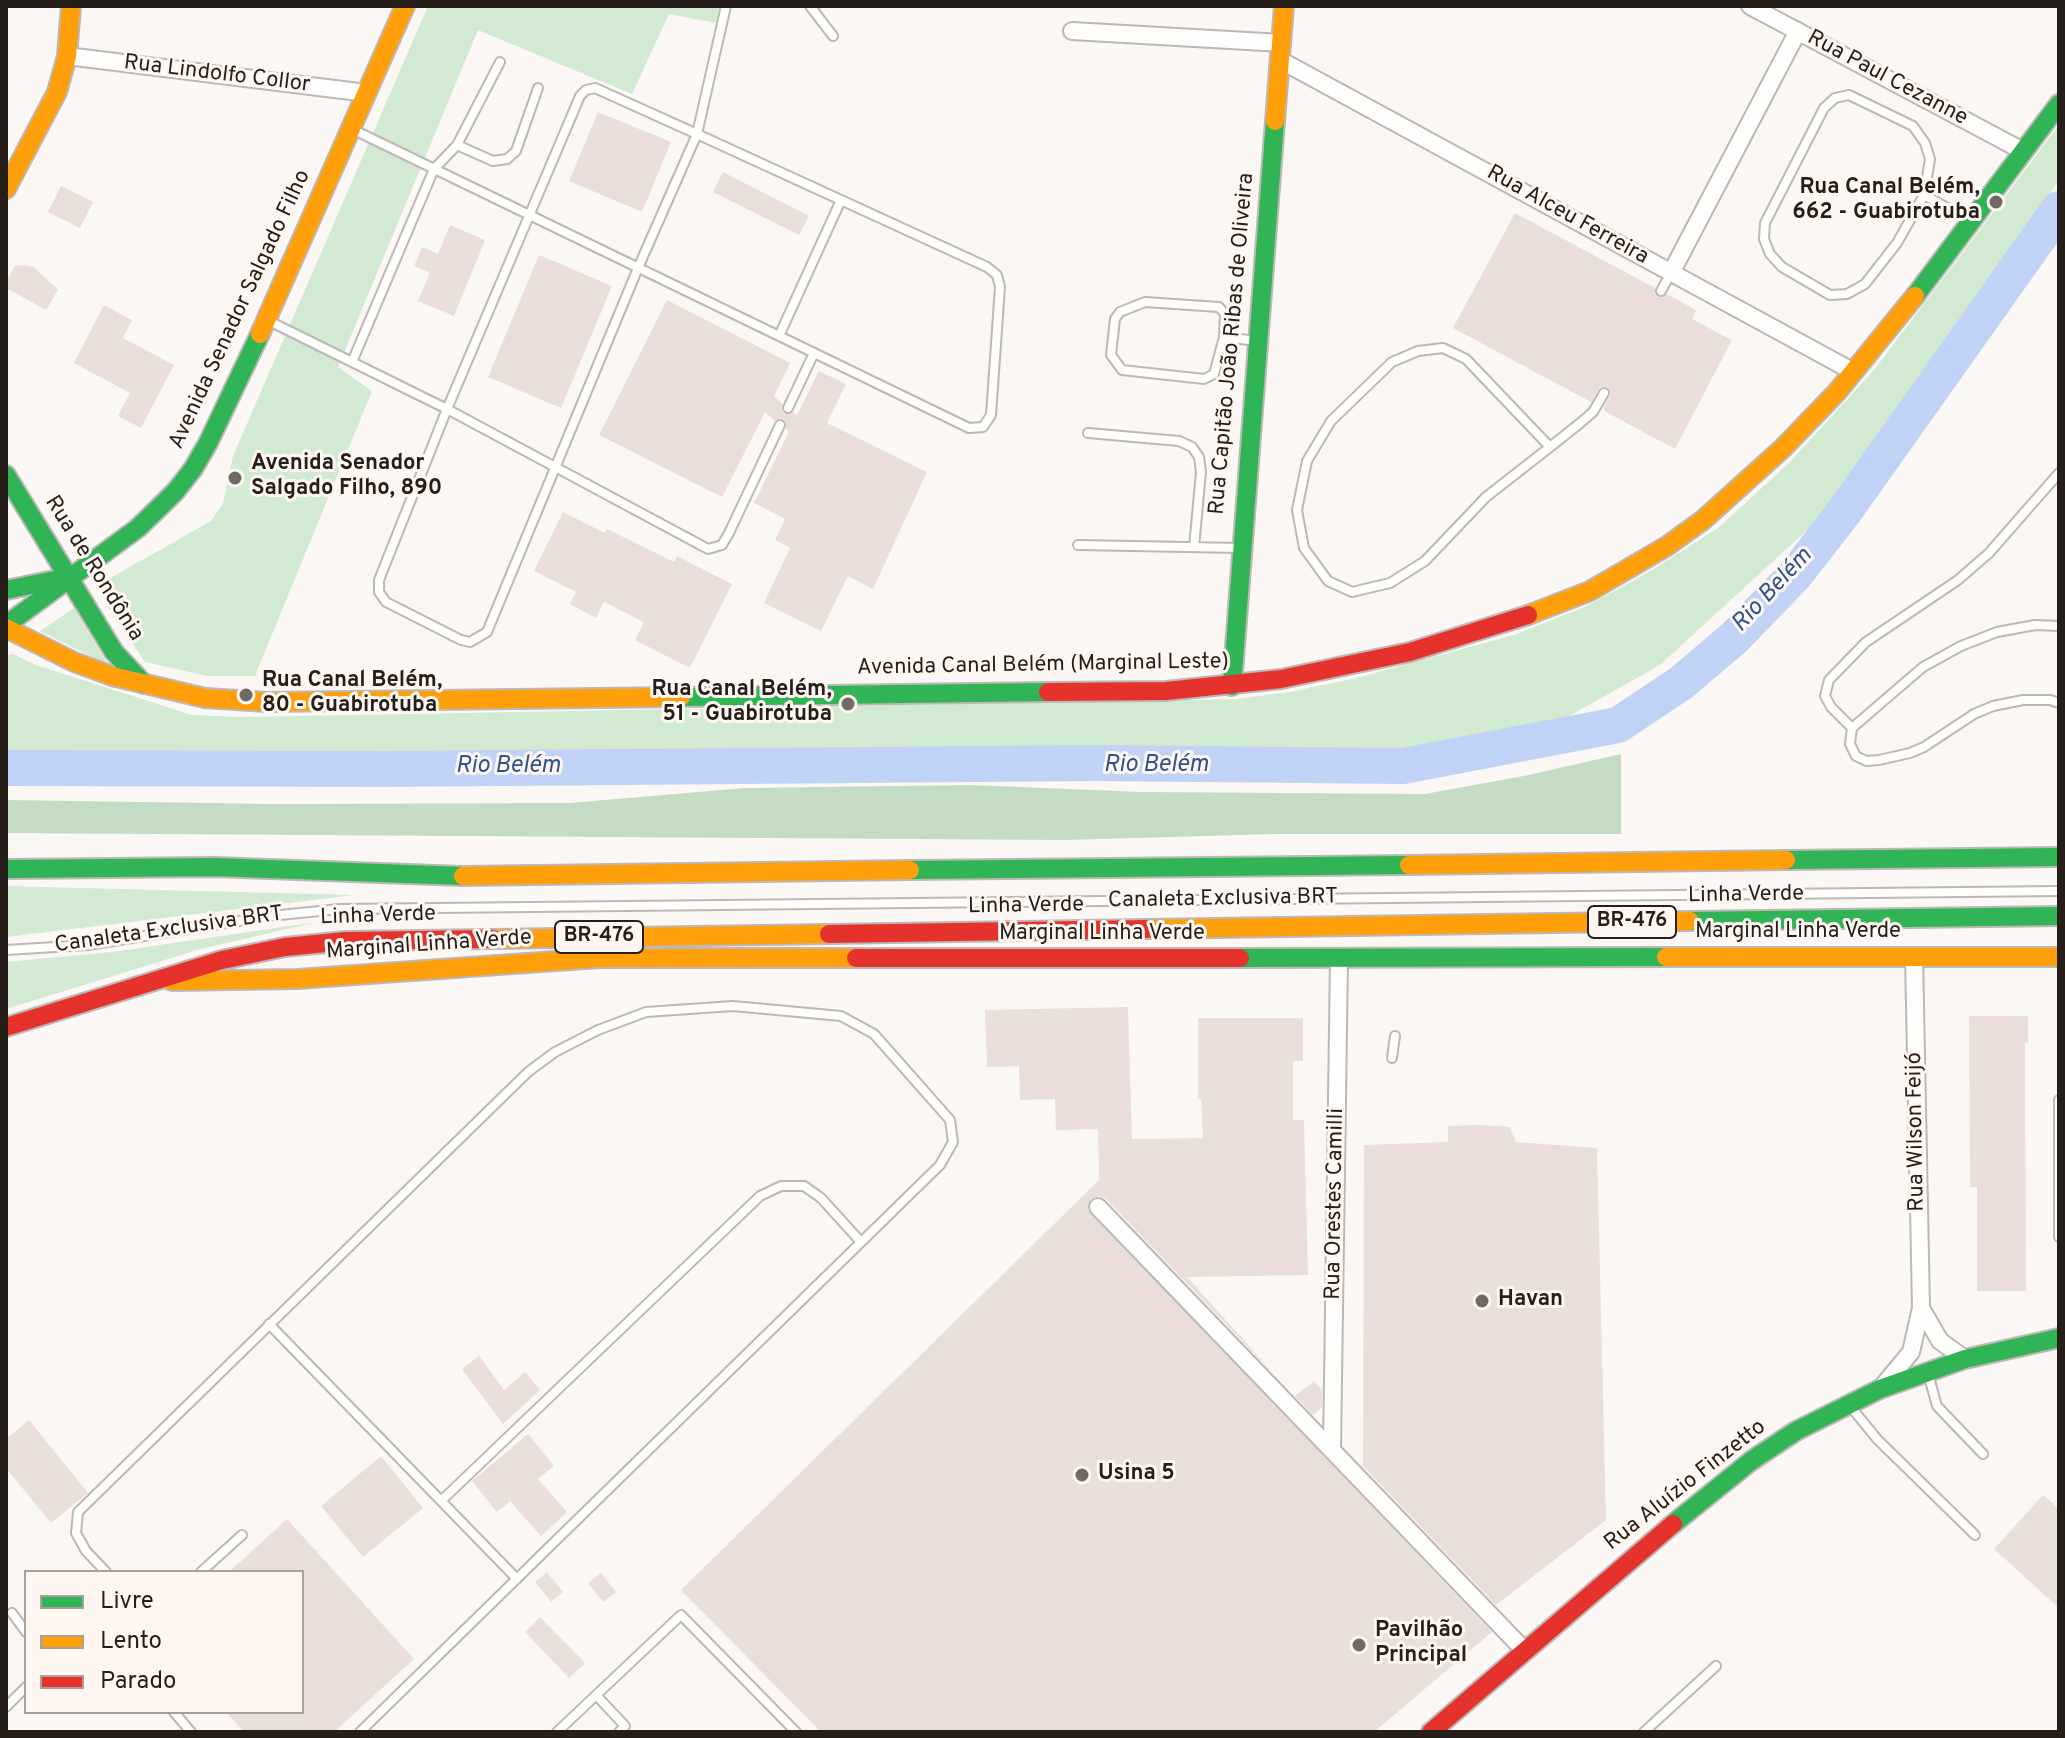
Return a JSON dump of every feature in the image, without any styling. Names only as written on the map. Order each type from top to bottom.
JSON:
[{"type":"main road","points":[[6,189],[50,108],[67,56],[71,6]]},
{"type":"main road","name":"Avenida Senador Salgado Filho","points":[[6,590],[69,577],[138,528],[175,492],[208,443],[267,319],[405,6]]},
{"type":"main road","name":"Rua Capitão João Ribas de Oliveira","points":[[1232,686],[1284,6]]},
{"type":"main road","name":"Avenida Canal Belém (Marginal Leste)","points":[[6,627],[94,670],[145,685],[205,698],[267,702],[1166,691],[1232,686],[1334,669],[1410,652],[1505,624],[1590,591],[1642,563],[1703,520],[1783,448],[1854,372],[2059,104]]},
{"type":"main road","name":"Rua de Rondônia","points":[[6,475],[114,652],[145,685]]},
{"type":"main road","points":[[6,627],[69,577]]},
{"type":"main road","name":"Linha Verde","points":[[6,869],[214,867],[423,876],[2059,857]]},
{"type":"main road","name":"Linha Verde","points":[[6,1027],[254,952],[346,941],[2059,916]]},
{"type":"main road","name":"Marginal Linha Verde","points":[[147,982],[297,979],[599,958],[2059,957]]},
{"type":"main road","name":"Rua Aluízio Finzetto","points":[[1431,1732],[1687,1511],[1751,1461],[1796,1431],[1848,1403],[1928,1372],[1965,1359],[2059,1338]]},
{"type":"street","name":"Rua Paul Cezanne","points":[[1750,6],[2023,151]]},
{"type":"street","name":"Rua Alceu Ferreira","points":[[1072,31],[1281,52],[1671,273],[1854,372]]},
{"type":"street","points":[[1671,273],[1798,31]]},
{"type":"street","name":"Rua Lindolfo Collor","points":[[67,56],[367,93]]},
{"type":"street","name":"Rua Wilson Feijó","points":[[1880,1389],[1911,1352],[1921,1308],[1914,956]]},
{"type":"street","name":"Rua Orestes Camilli","points":[[1332,1450],[1339,958]]},
{"type":"street","points":[[1098,1207],[1524,1650]]},
{"type":"street","name":"Rua Wilson Feijó","points":[[1921,1308],[1940,1341],[1965,1359]]},
{"type":"lane","points":[[351,129],[434,169],[531,216],[638,268],[969,428],[983,427],[991,415],[1000,287],[997,275],[987,267],[697,134],[595,88],[586,90],[580,96],[531,216],[447,409],[379,580],[379,592],[386,602],[470,642],[487,632],[638,268],[697,134],[726,6]]},
{"type":"lane","points":[[810,6],[833,36]]},
{"type":"lane","points":[[352,362],[434,169],[457,145],[500,62]]},
{"type":"lane","points":[[457,145],[493,161],[507,159],[516,151],[538,88]]},
{"type":"lane","points":[[1849,95],[1913,126],[1925,143],[1930,159],[1924,195],[1897,243],[1873,274],[1865,284],[1847,294],[1830,295],[1782,267],[1770,254],[1764,239],[1765,223],[1824,108],[1835,98],[1849,95]]},
{"type":"lane","points":[[1924,195],[1971,221]]},
{"type":"lane","points":[[779,336],[841,200]]},
{"type":"lane","points":[[1661,291],[1671,273]]},
{"type":"lane","points":[[1145,302],[1219,307],[1225,314],[1224,337],[1214,374],[1204,379],[1122,370],[1111,355],[1115,319],[1120,312],[1145,302]]},
{"type":"lane","points":[[267,319],[447,409],[708,549],[722,545],[729,533],[780,425]]},
{"type":"lane","points":[[1224,337],[1257,341]]},
{"type":"lane","points":[[1550,447],[1466,359],[1443,348],[1418,351],[1392,362],[1331,421],[1307,461],[1297,510],[1304,548],[1328,581],[1352,592],[1390,583],[1425,561],[1486,497],[1550,447],[1593,412],[1604,393]]},
{"type":"lane","points":[[788,408],[814,353]]},
{"type":"lane","points":[[1088,433],[1179,441],[1192,447],[1199,457],[1201,472],[1194,547]]},
{"type":"lane","points":[[1852,728],[1831,707],[1825,696],[1829,680],[1866,642],[1958,580],[1989,553],[2059,473]]},
{"type":"lane","points":[[1078,545],[1241,548]]},
{"type":"lane","points":[[2059,626],[2035,625],[1997,632],[1961,646],[1923,667],[1852,728],[1850,744],[1856,756],[1866,761],[1879,760],[1924,747],[1974,714],[1993,706],[2023,700],[2059,703]]},
{"type":"lane","name":"Canaleta Exclusiva BRT","points":[[6,950],[103,943],[270,916],[340,909],[2059,891]]},
{"type":"lane","points":[[104,1570],[86,1551],[76,1533],[78,1512],[528,1072],[555,1052],[598,1030],[646,1012],[733,1006],[841,1016],[874,1034],[950,1120],[953,1142],[940,1165],[360,1732]]},
{"type":"lane","points":[[1392,1058],[1395,1036]]},
{"type":"lane","points":[[2059,1100],[2059,1237]]},
{"type":"lane","points":[[441,1501],[760,1196],[781,1186],[804,1186],[821,1198],[861,1242]]},
{"type":"lane","points":[[269,1324],[517,1579]]},
{"type":"lane","points":[[1928,1372],[1937,1406],[1983,1454]]},
{"type":"lane","points":[[1848,1403],[1877,1439],[1975,1535]]},
{"type":"lane","points":[[203,1570],[242,1535]]},
{"type":"lane","points":[[12,1613],[24,1629]]},
{"type":"lane","points":[[557,1732],[681,1615],[796,1732]]},
{"type":"lane","points":[[1644,1732],[1716,1666]]},
{"type":"lane","points":[[6,1707],[24,1689]]},
{"type":"lane","points":[[596,1695],[625,1726],[619,1732]]},
{"type":"lane","points":[[176,1714],[191,1732]]},
{"type":"green space","points":[[428,6],[719,6],[716,23],[669,14],[632,94],[478,30],[338,367],[372,391],[255,676],[207,676],[145,662],[105,603],[106,586],[112,577],[211,521],[223,503],[233,456]]},
{"type":"green space","points":[[2059,125],[2059,180],[1843,497],[1660,665],[1555,724],[1403,756],[237,760],[6,751],[6,655],[13,654],[33,664],[192,715],[239,717],[1237,699],[1356,678],[1514,635],[1587,606],[1649,572],[1718,528],[1789,463],[1874,370]]},
{"type":"green space","points":[[74,608],[108,665],[40,631]]},
{"type":"green space","points":[[1621,754],[1621,834],[1275,834],[1066,840],[6,833],[6,800],[274,804],[570,803],[745,788],[972,785],[1142,792],[1425,794]]},
{"type":"green space","points":[[6,886],[355,895],[6,937]]},
{"type":"green space","points":[[317,922],[197,950],[6,1009],[6,962],[112,952]]},
{"type":"building","points":[[598,112],[671,142],[642,212],[569,181]]},
{"type":"building","points":[[723,172],[809,216],[799,235],[713,192]]},
{"type":"building","points":[[61,186],[93,202],[80,228],[48,212]]},
{"type":"building","points":[[1515,213],[1655,288],[1658,297],[1667,294],[1696,310],[1692,319],[1732,340],[1675,449],[1606,412],[1603,408],[1611,394],[1607,387],[1600,387],[1591,402],[1453,328]]},
{"type":"building","points":[[450,225],[485,240],[454,316],[418,301],[430,273],[414,266],[422,247],[438,254]]},
{"type":"building","points":[[539,255],[612,286],[561,408],[488,377]]},
{"type":"building","points":[[15,266],[34,267],[58,290],[46,310],[6,288],[6,281]]},
{"type":"building","points":[[667,300],[790,363],[774,396],[782,404],[784,414],[793,412],[797,415],[819,371],[846,384],[827,423],[927,472],[873,589],[848,576],[821,631],[764,603],[790,548],[775,540],[785,519],[754,503],[789,432],[785,420],[780,418],[775,421],[765,412],[722,497],[599,435]]},
{"type":"building","points":[[104,305],[132,320],[123,338],[174,365],[141,428],[118,416],[130,393],[74,363]]},
{"type":"building","points":[[563,512],[605,533],[607,529],[674,562],[677,556],[732,584],[690,668],[635,640],[644,622],[604,602],[596,618],[570,604],[576,592],[534,571]]},
{"type":"building","name":"Usina 5","points":[[1128,1007],[1132,1139],[1203,1138],[1201,1099],[1198,1099],[1198,1018],[1303,1018],[1303,1061],[1293,1061],[1293,1120],[1304,1120],[1308,1275],[1187,1277],[1277,1377],[1106,1199],[1100,1196],[1091,1199],[1088,1210],[1492,1632],[1374,1732],[821,1732],[681,1590],[1099,1180],[1098,1129],[1056,1130],[1055,1099],[1020,1100],[1019,1066],[987,1067],[985,1010]]},
{"type":"building","points":[[1969,1016],[2028,1016],[2028,1043],[2025,1043],[2026,1291],[1977,1291],[1977,1187],[1970,1187]]},
{"type":"building","name":"Havan","points":[[1448,1126],[1510,1127],[1516,1142],[1597,1148],[1606,1520],[1496,1605],[1363,1466],[1364,1145],[1448,1142]]},
{"type":"building","points":[[479,1356],[504,1390],[525,1372],[540,1390],[503,1424],[462,1369]]},
{"type":"building","points":[[1314,1381],[1322,1390],[1322,1407],[1313,1415],[1295,1396]]},
{"type":"building","points":[[29,1420],[88,1493],[51,1523],[6,1468],[6,1439]]},
{"type":"building","points":[[528,1434],[554,1466],[538,1479],[567,1512],[541,1536],[510,1501],[497,1512],[472,1481]]},
{"type":"building","points":[[381,1456],[423,1508],[363,1557],[321,1506]]},
{"type":"building","points":[[2043,1495],[2059,1509],[2059,1608],[1994,1549]]},
{"type":"building","points":[[287,1519],[414,1659],[334,1732],[244,1732],[228,1714],[304,1714],[304,1570],[231,1570]]},
{"type":"building","points":[[547,1572],[563,1592],[551,1602],[535,1582]]},
{"type":"building","points":[[601,1573],[616,1592],[603,1602],[588,1583]]},
{"type":"building","points":[[540,1617],[585,1663],[569,1678],[525,1632]]},
{"type":"waterway","name":"Rio Belém","points":[[6,768],[386,769],[1095,763],[1403,766],[1618,725],[1681,683],[1734,638],[1795,575],[1844,512],[2059,209]]},
{"type":"traffic: fast","points":[[1915,296],[2059,104]]},
{"type":"traffic: fast","points":[[1232,686],[1275,121]]},
{"type":"traffic: fast","points":[[6,625],[138,528],[175,492],[208,443],[260,334]]},
{"type":"traffic: fast","points":[[6,475],[114,652],[144,684]]},
{"type":"traffic: fast","points":[[6,590],[60,579]]},
{"type":"traffic: fast","points":[[681,697],[1048,692]]},
{"type":"traffic: fast","points":[[1786,860],[2059,857]]},
{"type":"traffic: fast","points":[[910,870],[1409,865]]},
{"type":"traffic: fast","points":[[6,869],[214,867],[463,876]]},
{"type":"traffic: fast","points":[[1690,921],[2059,916]]},
{"type":"traffic: fast","points":[[1240,958],[1666,957]]},
{"type":"traffic: fast","points":[[1673,1524],[1751,1461],[1796,1431],[1880,1389],[1965,1359],[2059,1338]]},
{"type":"traffic: slow","points":[[6,189],[57,92],[67,56],[71,6]]},
{"type":"traffic: slow","points":[[260,334],[405,6]]},
{"type":"traffic: slow","points":[[1275,121],[1284,6]]},
{"type":"traffic: slow","points":[[1528,615],[1590,591],[1667,546],[1703,520],[1783,448],[1837,392],[1915,296]]},
{"type":"traffic: slow","points":[[6,628],[74,662],[112,676],[205,698],[267,702],[681,697]]},
{"type":"traffic: slow","points":[[1409,865],[1786,860]]},
{"type":"traffic: slow","points":[[463,876],[910,870]]},
{"type":"traffic: slow","points":[[1148,929],[1690,921]]},
{"type":"traffic: slow","points":[[493,939],[829,934]]},
{"type":"traffic: slow","points":[[1666,957],[2059,957]]},
{"type":"traffic: slow","points":[[172,981],[297,979],[599,958],[856,958]]},
{"type":"traffic: jam","points":[[1048,692],[1166,691],[1281,679],[1410,652],[1528,615]]},
{"type":"traffic: jam","points":[[829,934],[1148,929]]},
{"type":"traffic: jam","points":[[6,1027],[222,960],[285,947],[346,941],[493,939]]},
{"type":"traffic: jam","points":[[856,958],[1240,958]]},
{"type":"traffic: jam","points":[[1431,1732],[1673,1524]]},
{"type":"place","name":"Rua Canal Belém, 662 - Guabirotuba","points":[[1996,202]]},
{"type":"place","name":"Avenida Senador Salgado Filho, 890","points":[[235,478]]},
{"type":"place","name":"Rua Canal Belém, 80 - Guabirotuba","points":[[246,695]]},
{"type":"place","name":"Rua Canal Belém, 51 - Guabirotuba","points":[[848,704]]},
{"type":"place","name":"Havan","points":[[1482,1301]]},
{"type":"place","name":"Usina 5","points":[[1082,1475]]},
{"type":"place","name":"Pavilhão Principal","points":[[1359,1645]]}]
